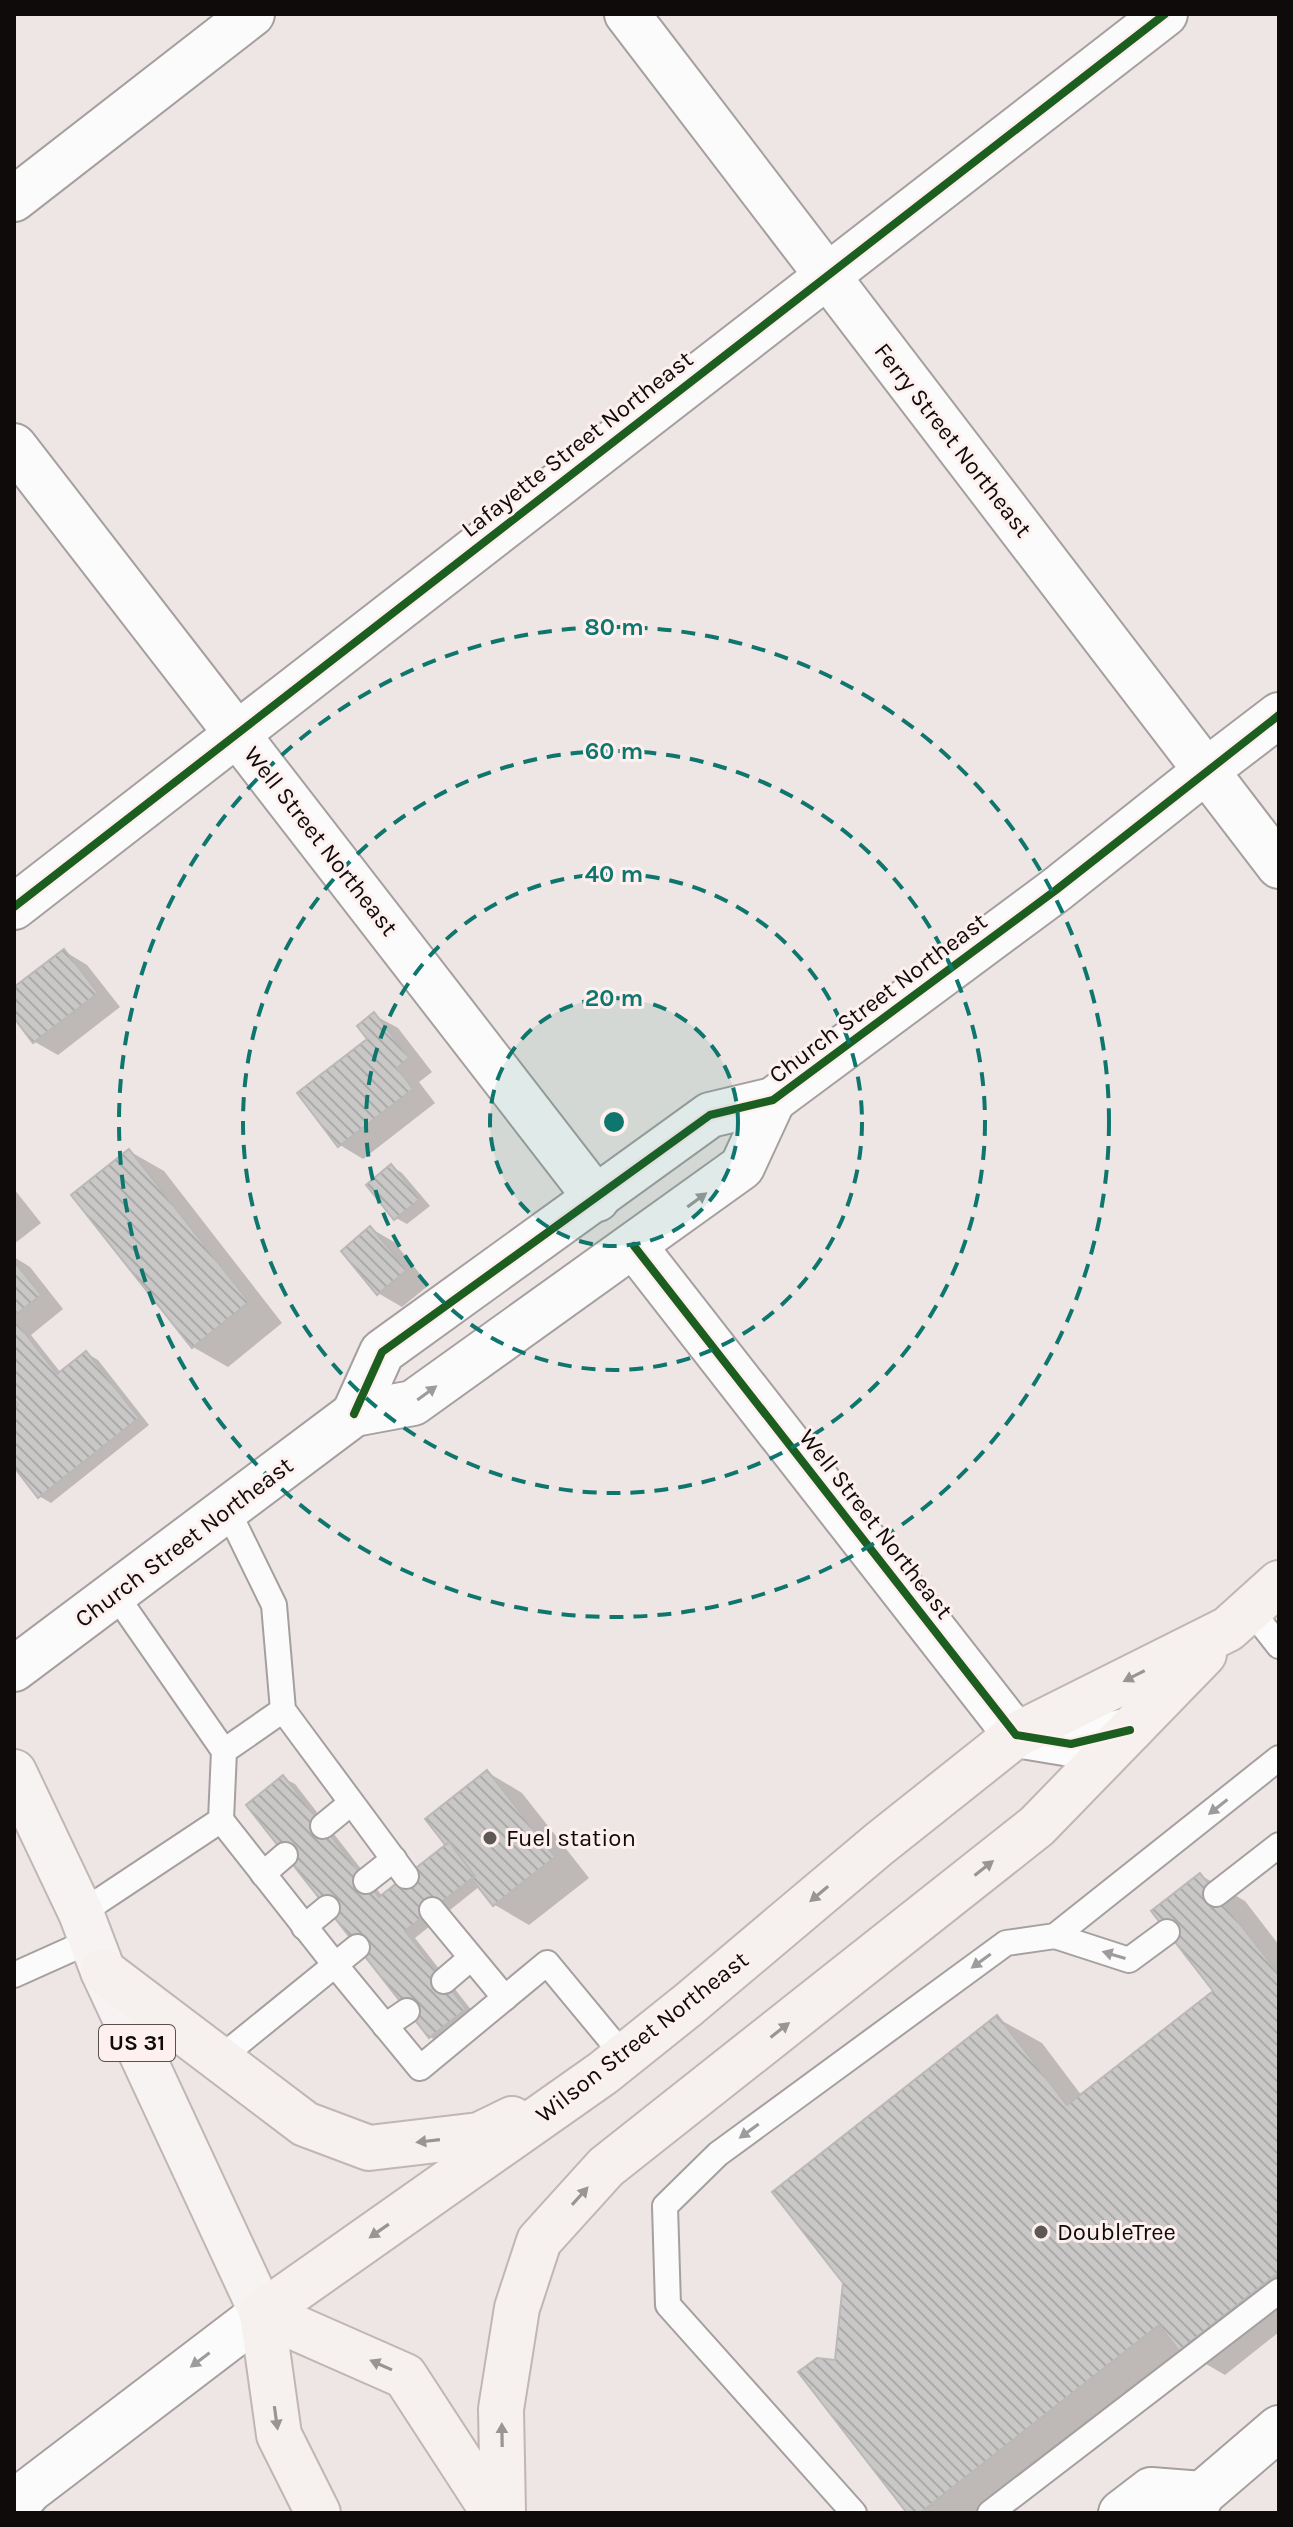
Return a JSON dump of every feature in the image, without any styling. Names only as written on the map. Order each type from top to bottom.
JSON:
[{"type":"highway","name":"Wilson Street Northeast","points":[[262,2313],[614,2065],[879,1844],[1016,1735],[1253,1607]]},
{"type":"highway","points":[[503,2513],[501,2409],[517,2308],[539,2241],[606,2167],[1037,1826],[1253,1607]]},
{"type":"highway","points":[[92,1942],[219,2059],[305,2124],[369,2148],[479,2135],[614,2065]]},
{"type":"highway","points":[[262,2313],[405,2376],[494,2513]]},
{"type":"highway","name":"US 31","points":[[262,2313],[279,2435],[318,2513]]},
{"type":"main road","name":"US 31","points":[[14,1772],[262,2313]]},
{"type":"street","points":[[14,199],[252,14]]},
{"type":"street","name":"Ferry Street Northeast","points":[[627,14],[1279,866]]},
{"type":"street","name":"Lafayette Street Northeast","points":[[14,907],[1165,14]]},
{"type":"street","name":"Well Street Northeast","points":[[14,446],[597,1199]]},
{"type":"street","name":"Church Street Northeast","points":[[354,1414],[382,1352],[710,1115],[773,1100],[1056,890],[1279,715]]},
{"type":"street","name":"Church Street Northeast","points":[[14,1669],[354,1414],[413,1403],[742,1167],[773,1100]]},
{"type":"street","name":"Well Street Northeast","points":[[634,1246],[1016,1735]]},
{"type":"street","points":[[1016,1735],[1071,1744],[1130,1730]]},
{"type":"street","name":"Wilson Street Northeast","points":[[14,2508],[30,2490],[262,2313]]},
{"type":"street","points":[[1121,2513],[1151,2490],[1198,2503],[1279,2428]]},
{"type":"lane","points":[[228,1511],[274,1605],[283,1710],[400,1868],[366,1881]]},
{"type":"lane","points":[[115,1594],[224,1751],[221,1820],[420,2068],[547,1963],[614,2065]]},
{"type":"lane","points":[[1253,1607],[1279,1646]]},
{"type":"lane","points":[[224,1751],[283,1710]]},
{"type":"lane","points":[[1055,1936],[1279,1758]]},
{"type":"lane","points":[[323,1826],[351,1803]]},
{"type":"lane","points":[[14,1975],[92,1942],[221,1820]]},
{"type":"lane","points":[[1216,1894],[1279,1845]]},
{"type":"lane","points":[[263,1874],[285,1855]]},
{"type":"lane","points":[[304,1927],[327,1908]]},
{"type":"lane","points":[[432,1910],[505,1998]]},
{"type":"lane","points":[[854,2513],[668,2305],[665,2206],[718,2154],[1006,1943],[1055,1936],[1129,1960],[1167,1932]]},
{"type":"lane","points":[[219,2059],[357,1947]]},
{"type":"lane","points":[[444,1981],[471,1958]]},
{"type":"lane","points":[[385,2026],[407,2011]]},
{"type":"lane","points":[[990,2513],[1279,2291]]},
{"type":"building","points":[[64,949],[98,993],[33,1043],[14,1018],[14,987]]},
{"type":"building","points":[[374,1012],[409,1058],[397,1068],[413,1089],[338,1147],[297,1093],[367,1039],[357,1026]]},
{"type":"building","points":[[129,1149],[249,1302],[192,1348],[71,1195]]},
{"type":"building","points":[[391,1164],[420,1199],[394,1220],[366,1185]]},
{"type":"building","points":[[370,1226],[407,1270],[377,1295],[341,1251]]},
{"type":"building","points":[[14,1261],[41,1295],[14,1316]]},
{"type":"building","points":[[14,1319],[57,1374],[86,1351],[139,1418],[38,1498],[14,1467],[14,1408],[18,1405],[14,1400]]},
{"type":"building","name":"Fuel station","points":[[487,1770],[555,1857],[493,1906],[425,1819]]},
{"type":"building","points":[[283,1775],[379,1897],[449,1842],[475,1876],[405,1931],[466,2009],[429,2038],[246,1805]]},
{"type":"building","name":"DoubleTree","points":[[1200,1873],[1279,1974],[1279,2272],[1179,2351],[1159,2325],[920,2513],[907,2513],[798,2372],[817,2358],[835,2360],[843,2283],[772,2192],[997,2015],[1067,2105],[1213,1991],[1151,1911]]},
{"type":"cycle path","points":[[14,907],[1165,14]]},
{"type":"cycle path","points":[[354,1414],[382,1352],[710,1115],[773,1100],[1056,890],[1279,715]]},
{"type":"cycle path","points":[[634,1246],[1016,1735],[1071,1744],[1130,1730]]},
{"type":"place","name":"Fuel station","points":[[490,1838]]},
{"type":"place","name":"DoubleTree","points":[[1041,2232]]}]
